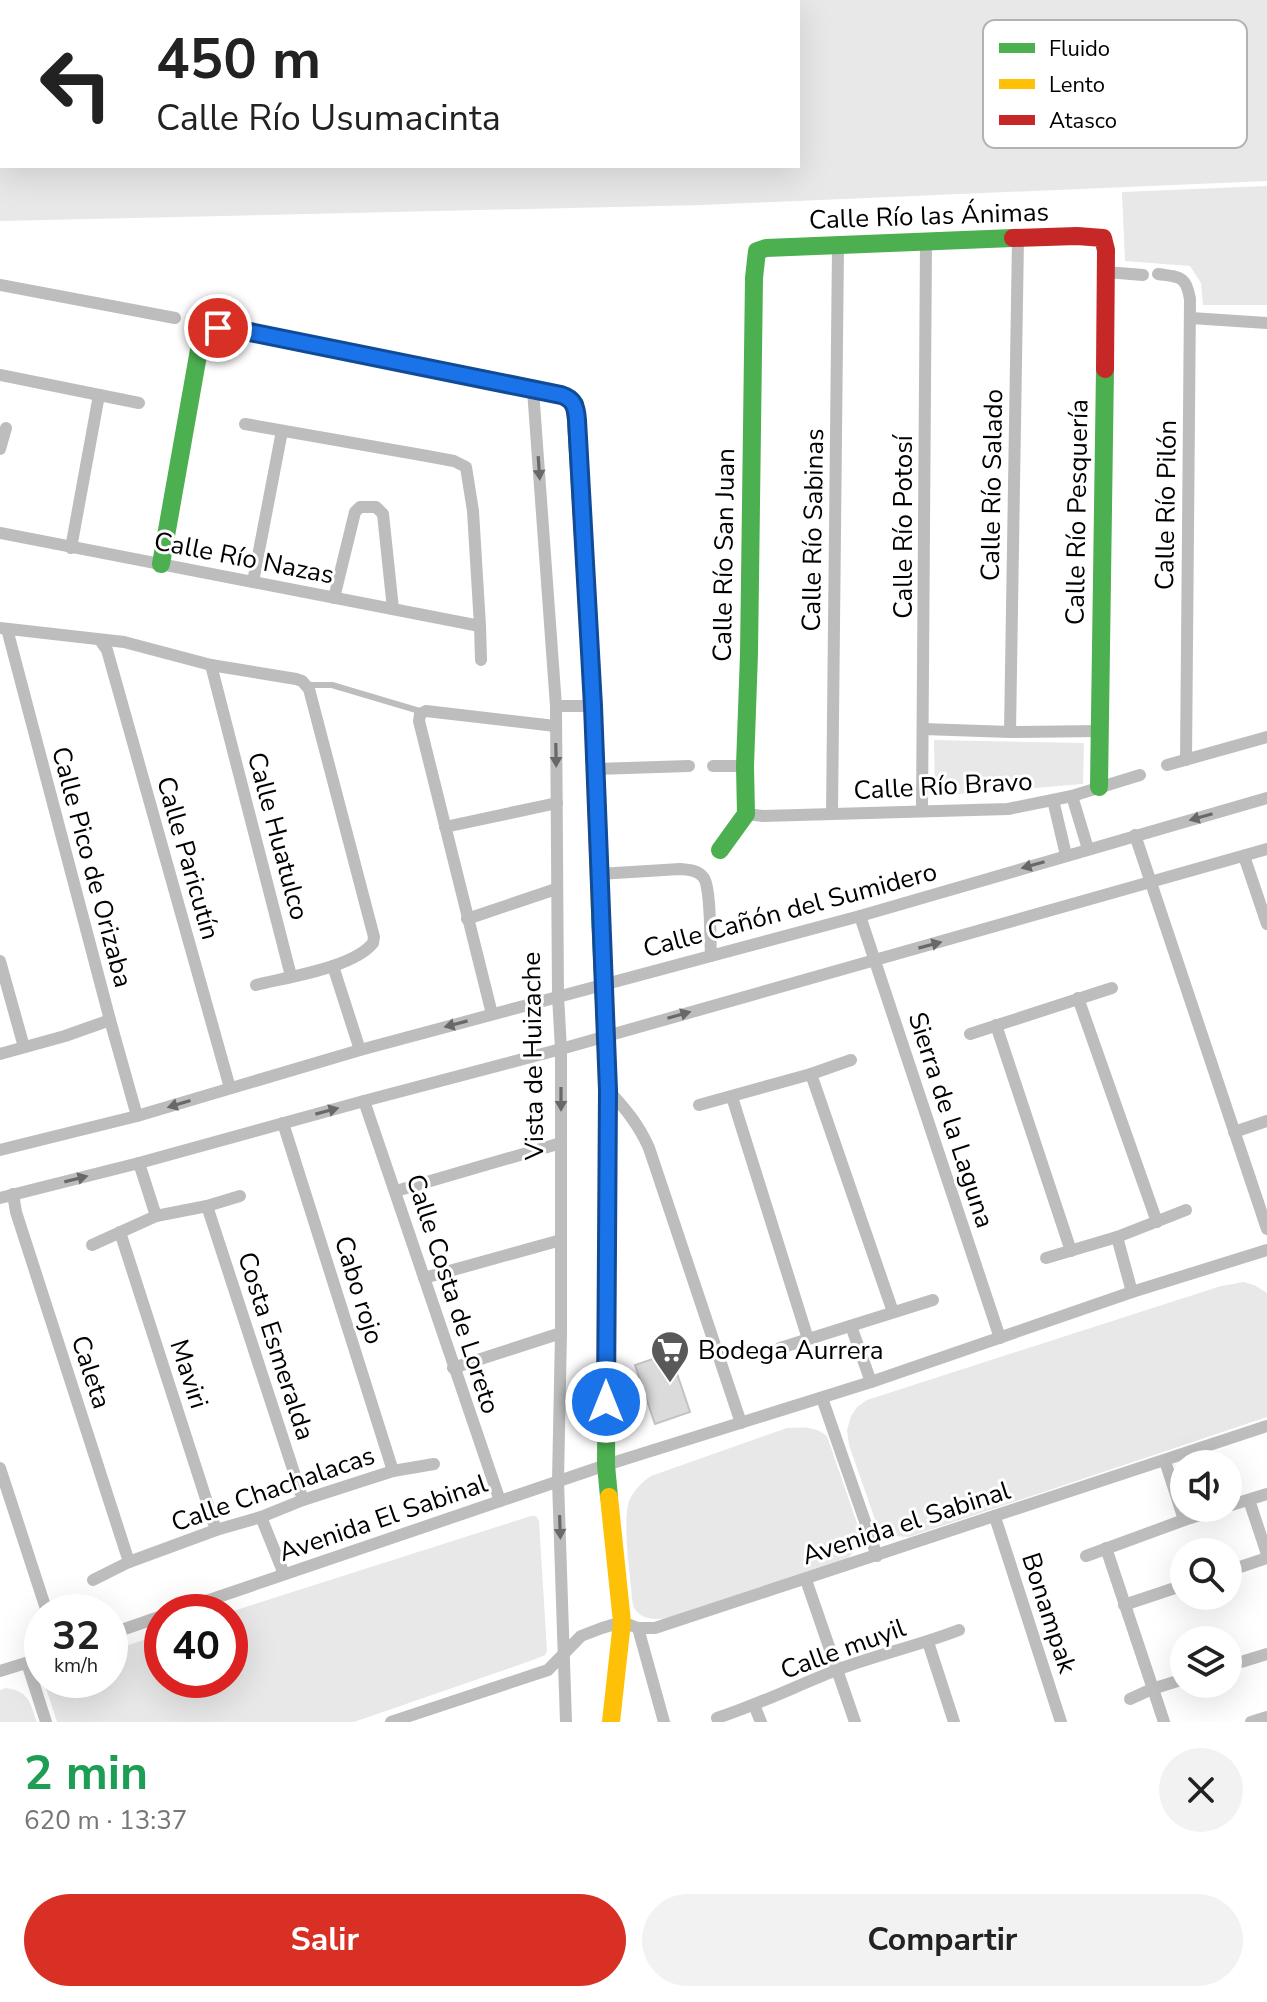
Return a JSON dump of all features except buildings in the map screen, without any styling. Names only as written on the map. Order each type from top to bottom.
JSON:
[{"type":"street","name":"Calle Río las Ánimas","points":[[757,251],[1077,236],[1103,238]]},
{"type":"street","name":"Calle Río Pesquería","points":[[1099,787],[1106,272],[1103,238]]},
{"type":"street","name":"Calle Río Salado","points":[[1010,732],[1018,239]]},
{"type":"street","name":"Calle Río Potosí","points":[[922,811],[926,243]]},
{"type":"street","name":"Calle Río Sabinas","points":[[832,814],[838,247]]},
{"type":"street","name":"Calle Río San Juan","points":[[746,814],[754,278],[757,251]]},
{"type":"street","points":[[1106,272],[1143,275]]},
{"type":"street","name":"Calle Río Pilón","points":[[1158,274],[1181,278],[1186,282],[1190,299],[1186,760]]},
{"type":"street","points":[[0,285],[175,318]]},
{"type":"street","points":[[1191,318],[1267,323]]},
{"type":"street","points":[[161,564],[200,344],[209,330],[225,327],[567,397],[575,404],[593,706],[608,1090],[606,1465],[630,1625],[664,1722]]},
{"type":"street","points":[[0,375],[139,403]]},
{"type":"street","name":"Vista de Huizache","points":[[533,390],[556,706],[556,889],[561,1049],[558,1481],[566,1722]]},
{"type":"street","points":[[71,548],[99,395]]},
{"type":"street","points":[[245,424],[435,457],[466,467],[472,499],[481,660]]},
{"type":"street","points":[[0,449],[6,428]]},
{"type":"street","points":[[253,582],[282,431]]},
{"type":"street","points":[[334,598],[355,512],[360,507],[376,507],[383,514],[393,609]]},
{"type":"street","name":"Calle Río Nazas","points":[[0,533],[480,626]]},
{"type":"street","points":[[4,629],[124,642],[211,665],[304,683],[309,689],[374,937],[373,943],[363,952],[333,966],[256,985]]},
{"type":"street","name":"Calle Pico de Orizaba","points":[[4,629],[137,1116]]},
{"type":"street","name":"Calle Paricutín","points":[[100,640],[107,650],[230,1088]]},
{"type":"street","name":"Calle Huatulco","points":[[211,665],[291,976]]},
{"type":"street","points":[[556,706],[593,706]]},
{"type":"street","points":[[492,1014],[419,721],[421,715],[555,726]]},
{"type":"street","points":[[923,729],[1100,731]]},
{"type":"street","points":[[1167,765],[1267,737]]},
{"type":"street","points":[[596,769],[689,766]]},
{"type":"street","points":[[713,766],[745,766]]},
{"type":"street","name":"Calle Río Bravo","points":[[746,814],[1008,809],[1072,796],[1140,775]]},
{"type":"street","points":[[1072,796],[1088,849]]},
{"type":"street","name":"Calle Cañón del Sumidero","points":[[0,1150],[137,1116],[360,1050],[860,916],[1267,798]]},
{"type":"street","points":[[1053,800],[1066,855]]},
{"type":"street","points":[[445,827],[557,803]]},
{"type":"street","points":[[720,850],[746,814]]},
{"type":"street","points":[[1135,835],[1267,1229]]},
{"type":"street","points":[[6,1196],[561,1049],[1267,849]]},
{"type":"street","points":[[1244,856],[1267,924]]},
{"type":"street","points":[[599,874],[680,869],[694,870],[701,875],[707,889],[711,956]]},
{"type":"street","points":[[467,919],[556,889]]},
{"type":"street","name":"Sierra de la Laguna","points":[[860,916],[1000,1338]]},
{"type":"street","points":[[0,961],[24,1047]]},
{"type":"street","points":[[333,966],[360,1050]]},
{"type":"street","points":[[970,1034],[1112,988]]},
{"type":"street","points":[[1078,998],[1157,1222]]},
{"type":"street","points":[[0,1054],[110,1020]]},
{"type":"street","points":[[996,1025],[1071,1251]]},
{"type":"street","points":[[699,1105],[851,1060]]},
{"type":"street","points":[[811,1074],[893,1312]]},
{"type":"street","points":[[608,1090],[628,1111],[649,1148],[741,1423]]},
{"type":"street","points":[[732,1097],[808,1339]]},
{"type":"street","name":"Calle Costa de Loreto","points":[[364,1101],[500,1501]]},
{"type":"street","points":[[1234,1132],[1267,1121]]},
{"type":"street","name":"Cabo rojo","points":[[283,1123],[393,1471]]},
{"type":"street","points":[[396,1191],[561,1143]]},
{"type":"street","points":[[139,1163],[156,1216]]},
{"type":"street","name":"Caleta","points":[[6,1196],[16,1212],[129,1562]]},
{"type":"street","points":[[92,1245],[156,1216],[240,1196]]},
{"type":"street","name":"Costa Esmeralda","points":[[207,1206],[303,1500]]},
{"type":"street","points":[[1046,1258],[1117,1237],[1186,1210]]},
{"type":"street","name":"Maviri","points":[[120,1232],[216,1530]]},
{"type":"street","points":[[1117,1237],[1132,1292]]},
{"type":"street","points":[[424,1278],[561,1240]]},
{"type":"street","points":[[606,1465],[822,1398],[1132,1292],[1267,1250]]},
{"type":"street","points":[[780,1348],[933,1300]]},
{"type":"street","points":[[851,1326],[871,1382]]},
{"type":"street","points":[[453,1368],[561,1333]]},
{"type":"street","points":[[822,1398],[877,1556]]},
{"type":"street","name":"Avenida el Sabinal","points":[[565,1654],[581,1636],[630,1625],[655,1628],[1267,1426]]},
{"type":"street","points":[[1165,1461],[1170,1477]]},
{"type":"street","name":"Calle Chachalacas","points":[[93,1580],[129,1562],[303,1500],[393,1471],[434,1464]]},
{"type":"street","name":"Avenida El Sabinal","points":[[226,1594],[606,1465]]},
{"type":"street","points":[[0,1468],[41,1594]]},
{"type":"street","points":[[1242,1502],[1267,1494]]},
{"type":"street","points":[[1242,1566],[1267,1556],[1249,1500]]},
{"type":"street","points":[[261,1517],[284,1574]]},
{"type":"street","name":"Bonampak","points":[[995,1517],[1061,1722]]},
{"type":"street","points":[[1086,1556],[1178,1522]]},
{"type":"street","points":[[1106,1548],[1164,1722]]},
{"type":"street","points":[[806,1580],[855,1722]]},
{"type":"street","points":[[1124,1605],[1170,1590]]},
{"type":"street","points":[[611,1722],[630,1625]]},
{"type":"street","points":[[928,1642],[959,1630]]},
{"type":"street","name":"Calle muyil","points":[[761,1722],[754,1705],[836,1670],[928,1642],[953,1722]]},
{"type":"street","points":[[391,1722],[548,1670],[565,1654]]},
{"type":"street","points":[[1242,1662],[1267,1654]]},
{"type":"street","points":[[0,1671],[24,1664]]},
{"type":"street","points":[[1130,1699],[1170,1683]]},
{"type":"street","points":[[38,1698],[46,1722]]},
{"type":"street","points":[[717,1718],[754,1705]]},
{"type":"street","points":[[1251,1722],[1267,1717]]},
{"type":"lane","points":[[304,683],[332,685],[421,715]]},
{"type":"shaded area","points":[[800,0],[1267,0],[1267,181],[701,205],[0,221],[0,168],[800,168]]},
{"type":"shaded area","points":[[1267,186],[1267,305],[1203,305],[1201,283],[1190,266],[1125,261],[1122,192]]},
{"type":"shaded area","points":[[934,740],[1084,743],[1083,784],[935,796]]},
{"type":"shaded area","points":[[1244,1282],[1267,1293],[1267,1417],[909,1537],[894,1536],[878,1528],[849,1445],[847,1430],[857,1407],[867,1400],[1221,1286]]},
{"type":"shaded area","points":[[787,1428],[813,1429],[827,1436],[859,1529],[853,1553],[847,1559],[668,1618],[653,1619],[639,1614],[633,1606],[626,1535],[627,1508],[636,1489],[651,1476]]},
{"type":"shaded area","points":[[531,1516],[536,1516],[539,1521],[545,1655],[354,1722],[57,1722],[49,1698],[128,1698],[128,1645],[144,1640],[144,1698],[248,1698],[248,1606]]},
{"type":"shaded area","points":[[6,1688],[24,1695],[37,1722],[0,1722],[0,1690]]},
{"type":"traffic: fast","points":[[720,850],[746,814],[754,278],[757,251],[766,248],[1013,238]]},
{"type":"traffic: fast","points":[[161,564],[200,344],[210,331],[225,327],[571,399],[575,404],[585,570]]},
{"type":"traffic: fast","points":[[1099,787],[1105,369]]},
{"type":"traffic: fast","points":[[600,913],[608,1090],[606,1465],[609,1497]]},
{"type":"traffic: slow","points":[[585,570],[600,913]]},
{"type":"traffic: slow","points":[[609,1497],[622,1622],[611,1722]]},
{"type":"traffic: jam","points":[[1013,238],[1103,238],[1106,250],[1105,369]]},
{"type":"place","name":"Bodega Aurrera","points":[[670,1384]]},
{"type":"route","points":[[218,328],[561,395],[575,404],[593,706],[608,1090],[606,1402]]}]
